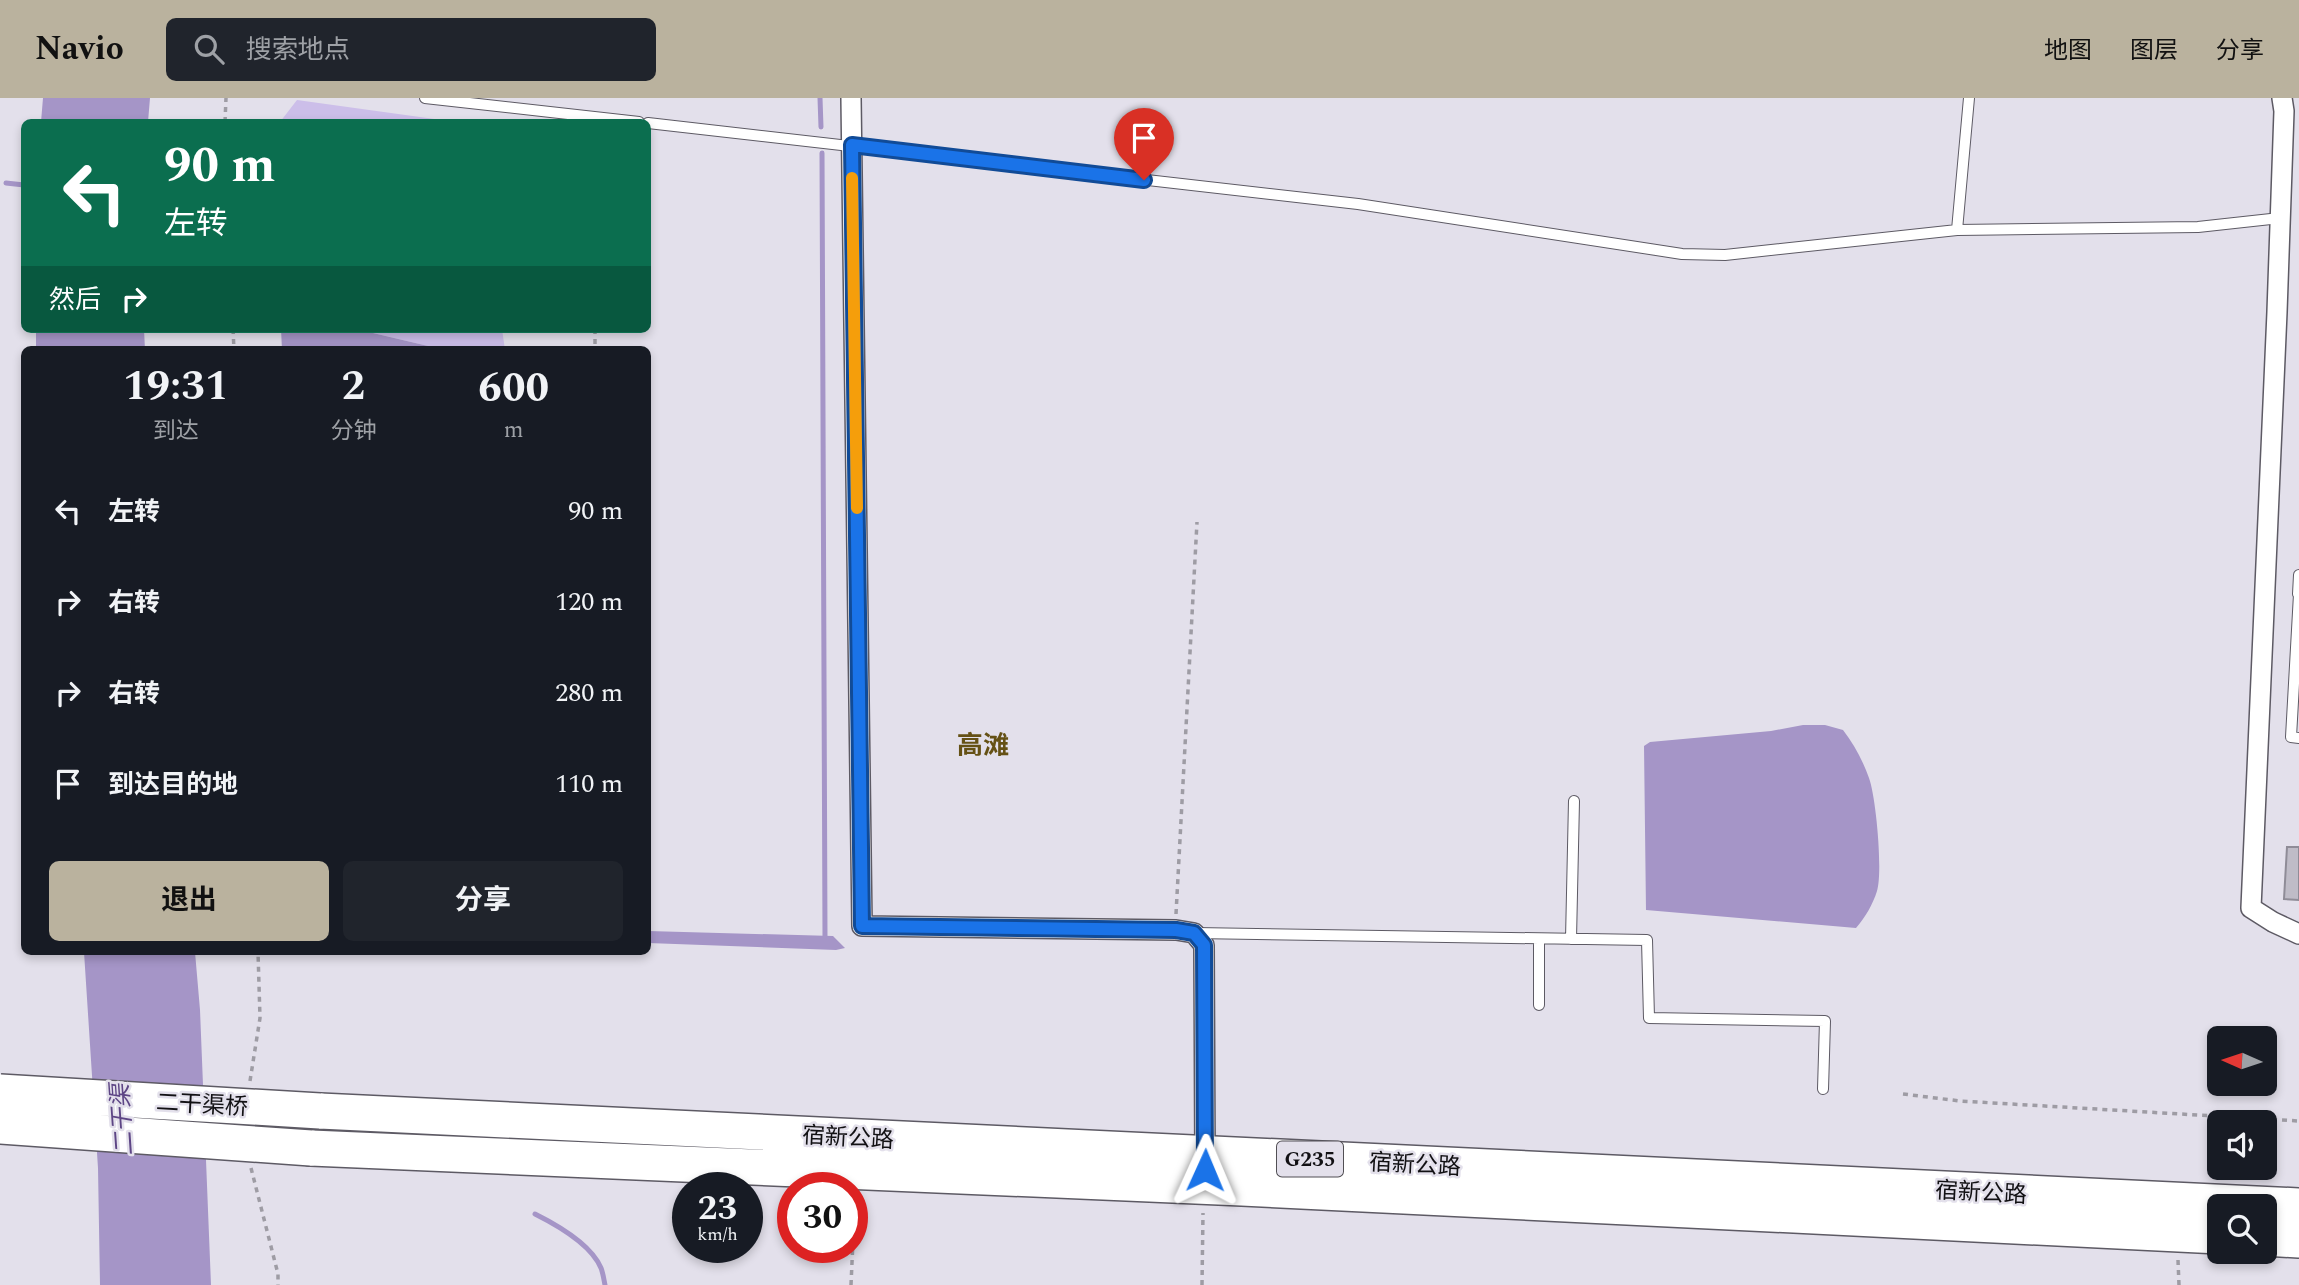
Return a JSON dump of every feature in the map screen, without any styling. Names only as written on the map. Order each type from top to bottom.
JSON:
[{"type":"highway","name":"二干渠桥","points":[[0,1092],[320,1111]]},
{"type":"highway","name":"宿新公路","points":[[320,1111],[2207,1235]]},
{"type":"highway","name":"二干渠桥","points":[[0,1126],[312,1147]]},
{"type":"highway","name":"宿新公路","points":[[312,1147],[856,1171],[1205,1170],[2299,1206]]},
{"type":"highway","points":[[2277,1239],[2299,1240]]},
{"type":"street","points":[[851,98],[862,926],[1185,932],[1204,945],[1205,1170]]},
{"type":"street","points":[[2282,98],[2280,218],[2251,908],[2299,934]]},
{"type":"lane","points":[[425,98],[612,119]]},
{"type":"lane","points":[[1957,230],[1969,98]]},
{"type":"lane","points":[[651,123],[1358,204],[1682,254],[1725,255],[1957,230],[2198,227],[2280,218]]},
{"type":"lane","points":[[2299,575],[2291,737],[2299,738]]},
{"type":"lane","points":[[1571,939],[1574,801]]},
{"type":"lane","points":[[1185,932],[1647,940],[1649,1018],[1825,1021],[1823,1089]]},
{"type":"lane","points":[[1539,939],[1539,1006]]},
{"type":"path","points":[[225,119],[226,98]]},
{"type":"path","points":[[1185,932],[1197,522]]},
{"type":"path","points":[[1903,1094],[1960,1101],[2299,1121]]},
{"type":"path","points":[[1202,1285],[1205,1170]]},
{"type":"path","points":[[851,1285],[856,1171]]},
{"type":"shaded area","points":[[297,100],[434,119],[282,119]]},
{"type":"shaded area","points":[[373,333],[503,333],[504,346],[428,346]]},
{"type":"water","points":[[43,98],[150,98],[148,119],[41,119]]},
{"type":"water","points":[[36,333],[144,333],[145,346],[36,346]]},
{"type":"water","points":[[281,333],[373,333],[428,346],[282,346]]},
{"type":"water","points":[[1803,725],[1825,725],[1843,730],[1869,778],[1878,834],[1879,881],[1863,920],[1856,928],[1646,910],[1644,746],[1650,742],[1771,731]]},
{"type":"water","points":[[651,931],[833,936],[845,948],[836,950],[651,943]]},
{"type":"water","name":"二干渠","points":[[84,955],[195,955],[200,1010],[211,1285],[100,1285],[98,1168]]},
{"type":"building","points":[[2287,847],[2299,847],[2299,900],[2284,899]]},
{"type":"waterway","points":[[820,98],[821,127]]},
{"type":"waterway","points":[[822,153],[825,936]]},
{"type":"waterway","points":[[6,183],[21,185]]},
{"type":"waterway","points":[[535,1214],[563,1230],[590,1251],[601,1268],[605,1285]]},
{"type":"slow traffic","points":[[852,178],[857,508]]},
{"type":"district","name":"高滩","points":[[983,745]]},
{"type":"route","points":[[1144,180],[852,145],[862,926],[1176,930],[1194,933],[1204,945],[1205,1170]]}]
